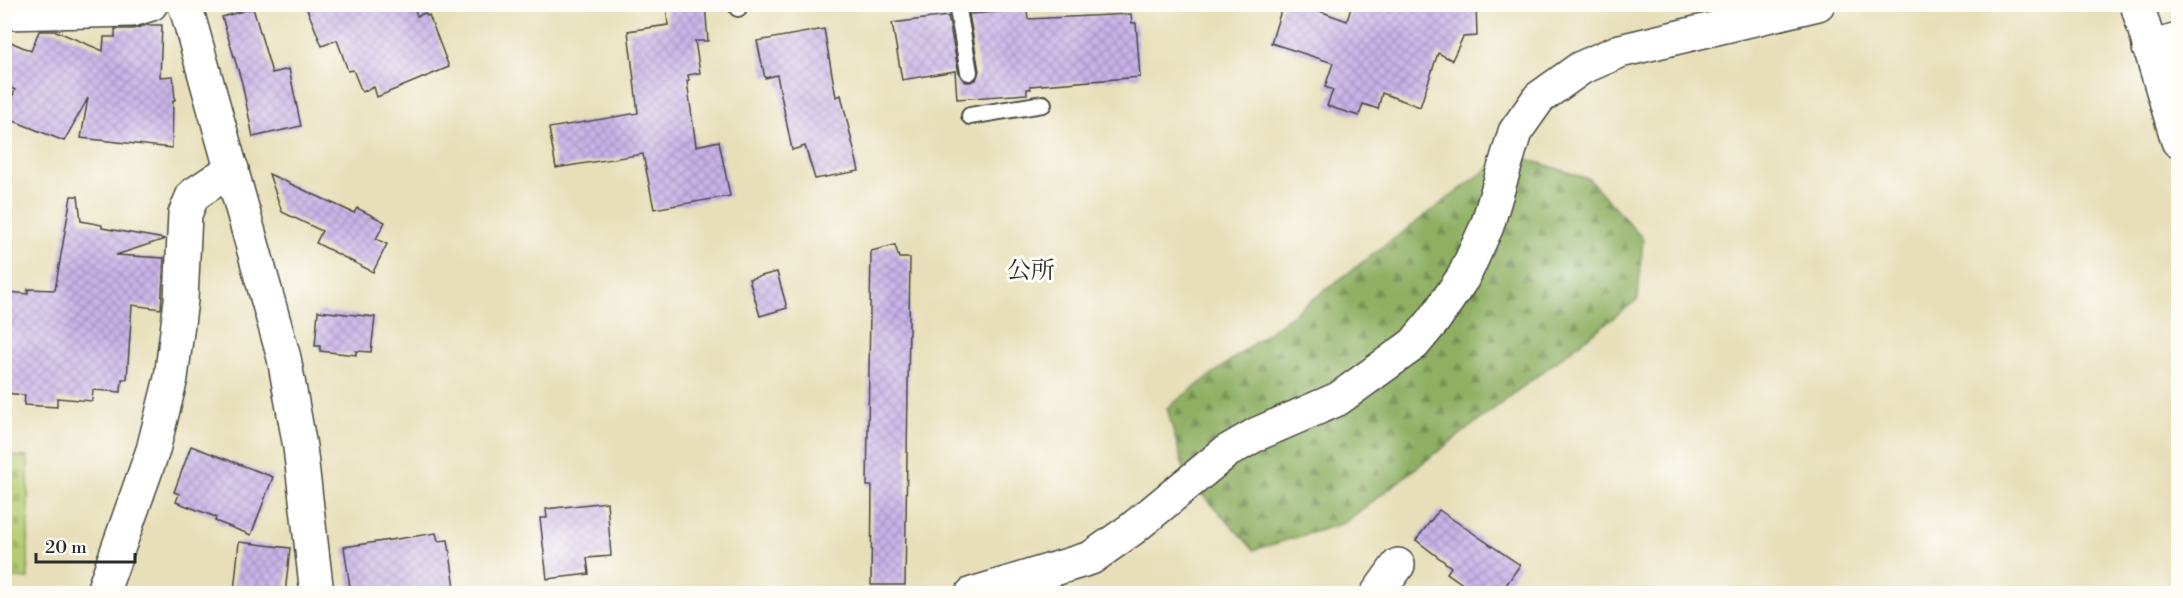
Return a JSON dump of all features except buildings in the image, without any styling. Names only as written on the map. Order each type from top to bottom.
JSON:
[{"type":"street","points":[[4,13],[132,10],[151,4]]},
{"type":"street","points":[[185,4],[284,358],[300,447],[317,594]]},
{"type":"street","points":[[972,594],[1091,558],[1132,529],[1226,452],[1257,434],[1338,399],[1414,344],[1434,320],[1464,276],[1487,226],[1515,132],[1539,98],[1581,68],[1620,51],[1818,4]]},
{"type":"street","points":[[2137,4],[2164,44],[2178,141]]},
{"type":"street","points":[[102,594],[153,450],[171,378],[181,300],[184,214],[194,195],[232,169]]},
{"type":"street","points":[[1377,594],[1398,565]]},
{"type":"lane","points":[[957,4],[969,72]]},
{"type":"lane","points":[[970,116],[1043,104]]},
{"type":"green space","points":[[1509,153],[1589,179],[1643,239],[1638,299],[1344,523],[1254,550],[1186,477],[1167,408]]},
{"type":"green space","points":[[28,457],[28,579],[5,577],[4,458]]},
{"type":"district","name":"公所","points":[[1031,270]]}]
